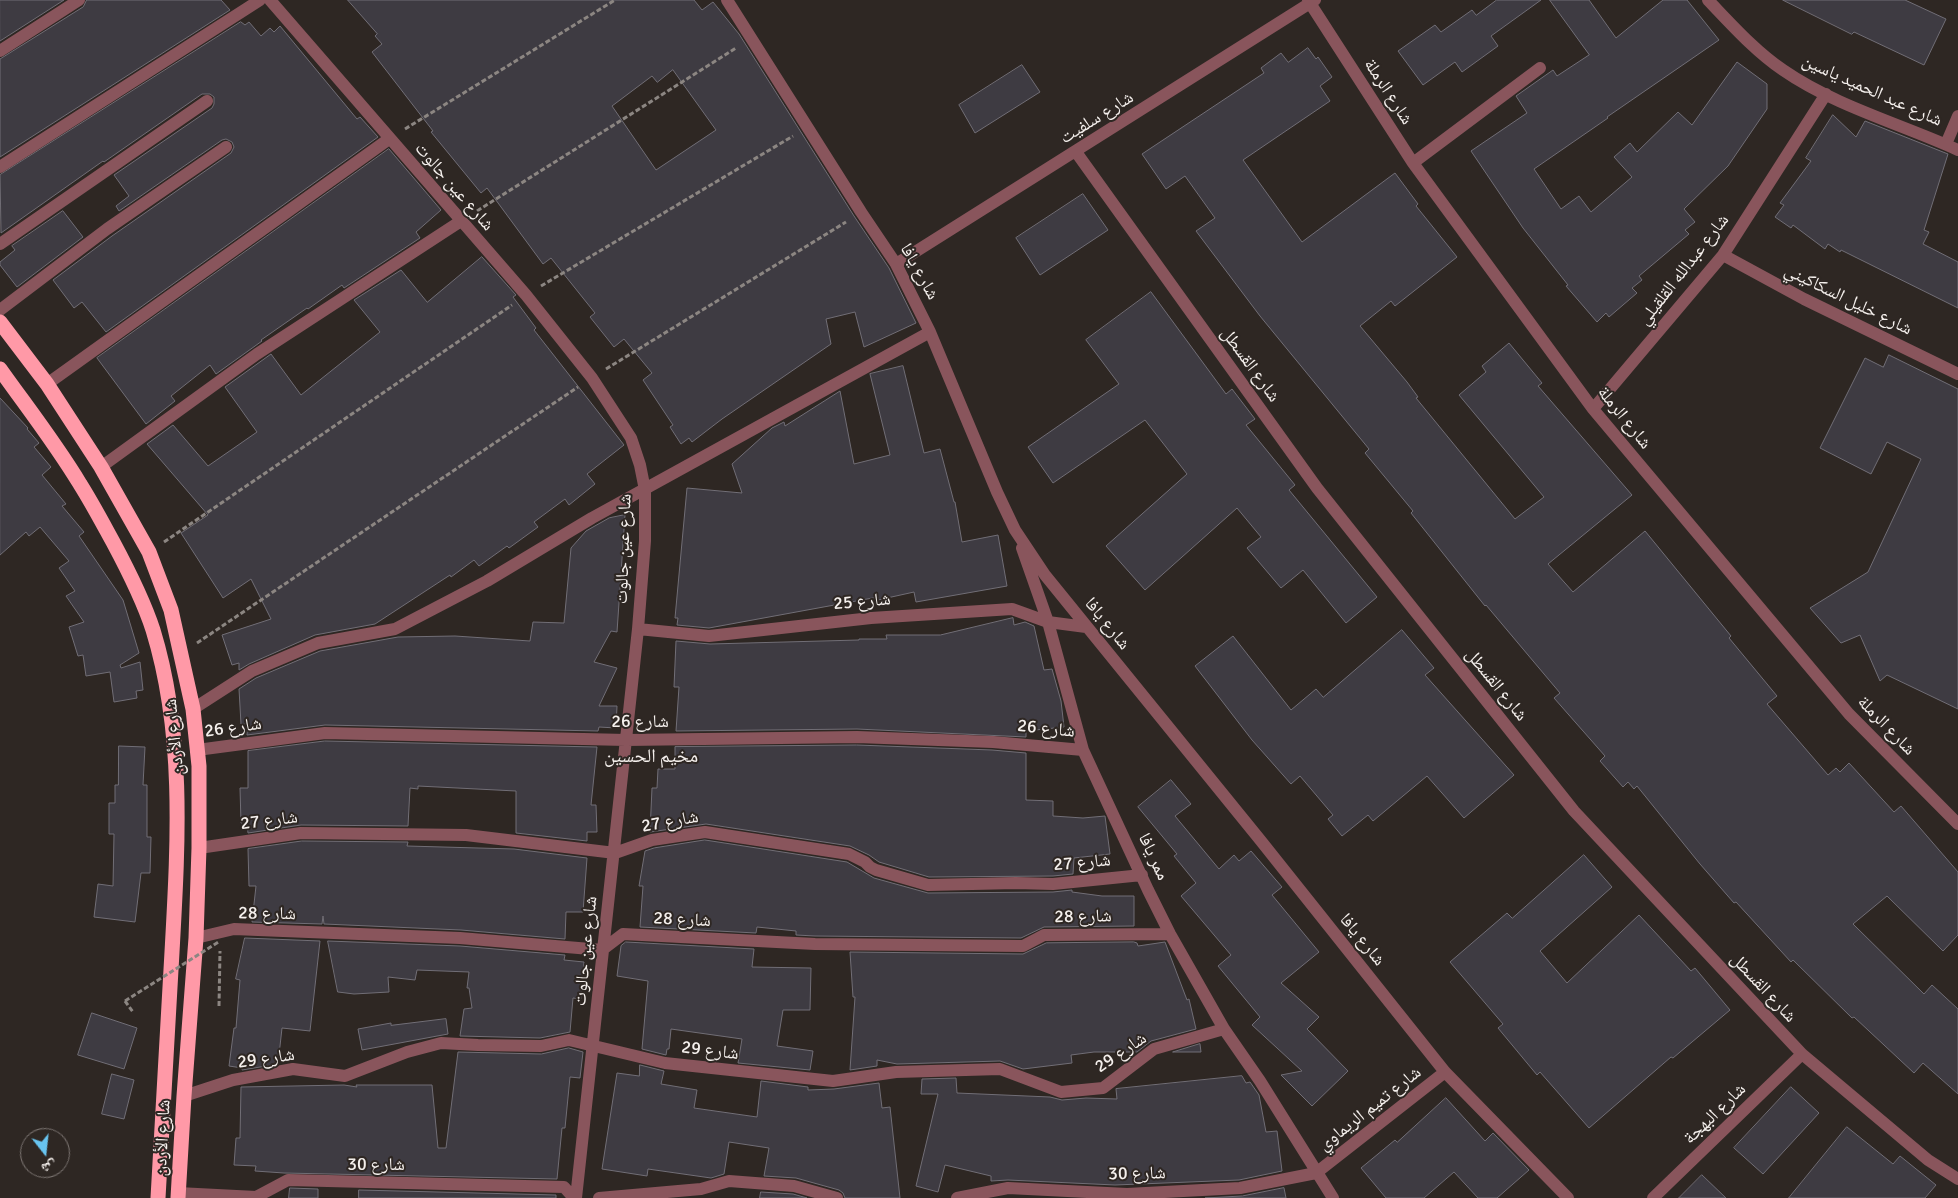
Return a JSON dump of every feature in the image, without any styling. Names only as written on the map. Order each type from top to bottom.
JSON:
[{"type":"highway","name":"شارع الأردن","points":[[0,322],[47,384],[101,467],[149,552],[171,610],[193,709],[197,750],[199,848],[196,938],[178,1195]]},
{"type":"highway","name":"شارع الأردن","points":[[0,369],[80,483],[118,551],[137,589],[149,620],[166,677],[176,761],[177,824],[158,1198]]},
{"type":"street","points":[[0,51],[78,0]]},
{"type":"street","points":[[0,168],[260,0]]},
{"type":"street","name":"شارع عين جالوت","points":[[270,0],[526,296],[592,378],[631,438],[640,465],[644,490],[644,550],[638,629],[615,853],[602,950],[594,1045],[575,1198]]},
{"type":"street","name":"شارع عبد الحميد ياسين","points":[[1708,0],[1746,39],[1783,70],[1826,94],[1952,147]]},
{"type":"street","name":"شارع سلفيت","points":[[896,264],[1076,152],[1311,1]]},
{"type":"street","name":"شارع الرملة","points":[[1311,1],[1414,163],[1592,409],[1849,714],[1958,824]]},
{"type":"street","name":"شارع يافا","points":[[733,2],[752,38],[896,264],[930,332],[997,492],[1015,530],[1045,575],[1445,1072],[1568,1198]]},
{"type":"street","points":[[1414,163],[1540,68]]},
{"type":"street","name":"شارع عبدالله القلقيلي","points":[[1592,409],[1722,255],[1826,94]]},
{"type":"street","points":[[0,244],[207,101]]},
{"type":"street","points":[[1952,147],[1958,116]]},
{"type":"street","points":[[47,384],[389,139]]},
{"type":"street","points":[[0,310],[107,230],[226,147]]},
{"type":"street","name":"شارع القسطل","points":[[1076,152],[1317,488],[1581,819],[1802,1054],[1928,1160],[1958,1179]]},
{"type":"street","points":[[101,467],[257,354],[462,221]]},
{"type":"street","name":"شارع خليل السكاكيني","points":[[1722,255],[1804,299],[1958,374]]},
{"type":"street","points":[[193,709],[252,671],[318,643],[395,629],[487,581],[592,518],[930,332]]},
{"type":"street","name":"ممر يافا","points":[[1015,530],[1048,622],[1083,750],[1170,934],[1224,1029],[1260,1081],[1316,1173]]},
{"type":"street","name":"شارع 25","points":[[638,629],[709,636],[871,618],[1012,609],[1048,622],[1086,627]]},
{"type":"street","name":"شارع 26","points":[[197,750],[325,733],[626,740],[857,737],[993,742],[1083,750]]},
{"type":"street","name":"شارع 27","points":[[199,848],[301,833],[466,835],[615,853],[652,840],[705,832],[849,854],[876,870],[928,885],[1053,884],[1142,875]]},
{"type":"street","name":"شارع 28","points":[[196,938],[234,929],[460,938],[602,950],[623,934],[815,944],[1022,946],[1044,935],[1170,934]]},
{"type":"street","name":"شارع 29","points":[[184,1096],[233,1080],[293,1070],[346,1076],[407,1052],[441,1043],[541,1046],[569,1040],[665,1063],[833,1081],[896,1072],[1000,1069],[1060,1092],[1103,1088],[1154,1049],[1224,1029]]},
{"type":"street","name":"شارع البهجة","points":[[1653,1198],[1802,1054]]},
{"type":"street","name":"شارع تميم الريماوي","points":[[1333,1198],[1316,1173],[1445,1072]]},
{"type":"street","name":"شارع 30","points":[[957,1198],[1008,1188],[1127,1194],[1240,1188],[1316,1173]]},
{"type":"street","name":"شارع 30","points":[[178,1195],[256,1197],[288,1180],[564,1188],[575,1198]]},
{"type":"street","points":[[600,1198],[701,1189],[729,1181],[794,1186],[837,1198]]},
{"type":"path","points":[[389,139],[615,0]]},
{"type":"path","points":[[462,221],[752,38]]},
{"type":"path","points":[[149,552],[526,296],[809,127]]},
{"type":"path","points":[[181,654],[592,378],[862,212]]},
{"type":"path","points":[[133,1012],[125,1001],[220,941],[220,1006]]},
{"type":"building","points":[[0,0],[64,0],[0,41]]},
{"type":"building","points":[[87,0],[221,0],[230,10],[0,157],[0,59],[83,7]]},
{"type":"building","points":[[348,0],[694,0],[702,10],[713,2],[739,34],[889,268],[916,323],[864,347],[855,312],[826,319],[831,344],[722,419],[692,442],[689,438],[681,444],[670,427],[673,425],[643,380],[652,373],[624,339],[614,347],[590,317],[595,313],[551,258],[543,264],[487,188],[481,193],[431,132],[433,131],[372,52],[382,44],[375,36],[377,34]],"holes":[[[673,70],[716,130],[656,170],[612,106],[652,76],[657,82]]]},
{"type":"building","points":[[1497,0],[1541,0],[1491,36],[1498,46],[1462,72],[1455,62],[1423,85],[1398,51],[1435,25],[1441,32],[1472,10],[1476,15]]},
{"type":"building","points":[[1550,0],[1589,0],[1616,38],[1663,0],[1687,0],[1719,40],[1534,169],[1561,209],[1579,196],[1591,212],[1632,177],[1614,157],[1630,143],[1637,152],[1678,112],[1692,125],[1737,62],[1767,84],[1767,109],[1728,166],[1684,209],[1695,222],[1685,230],[1689,234],[1639,276],[1642,280],[1632,288],[1637,293],[1609,317],[1606,313],[1597,322],[1566,286],[1568,285],[1523,228],[1471,151],[1527,113],[1516,96],[1553,70],[1557,76],[1589,55]]},
{"type":"building","points":[[1783,0],[1905,0],[1946,19],[1924,65],[1854,32],[1852,34]]},
{"type":"building","points":[[241,22],[245,25],[249,22],[261,36],[270,28],[274,32],[280,26],[357,119],[360,117],[378,137],[106,332],[82,302],[74,308],[53,280],[112,236],[231,153],[234,147],[232,142],[226,139],[222,140],[119,211],[116,206],[129,196],[114,175],[212,108],[214,97],[210,94],[202,94],[1,233],[0,175]]},
{"type":"building","points":[[1308,48],[1316,59],[1318,57],[1332,77],[1320,86],[1330,101],[1243,160],[1302,242],[1395,173],[1418,204],[1416,206],[1457,257],[1395,306],[1391,301],[1360,326],[1407,382],[1418,397],[1416,398],[1515,519],[1544,497],[1459,395],[1486,372],[1482,366],[1509,343],[1542,383],[1538,386],[1632,495],[1548,564],[1573,592],[1645,531],[1731,636],[1729,638],[1777,696],[1767,704],[1828,775],[1836,768],[1840,772],[1849,763],[1894,812],[1901,806],[1958,872],[1958,935],[1943,951],[1887,896],[1853,924],[1924,994],[1932,985],[1958,1009],[1958,1094],[1923,1063],[1914,1073],[1854,1017],[1852,1018],[1793,960],[1791,962],[1736,902],[1734,903],[1637,786],[1634,789],[1628,782],[1623,787],[1600,761],[1605,756],[1554,698],[1560,693],[1485,606],[1411,513],[1413,511],[1365,453],[1369,449],[1260,316],[1196,231],[1215,218],[1185,176],[1166,189],[1142,154],[1264,73],[1261,68],[1281,53],[1288,62]]},
{"type":"building","points":[[1022,65],[1040,92],[975,133],[959,105]]},
{"type":"building","points":[[1833,115],[1856,137],[1865,121],[1948,154],[1924,230],[1929,232],[1923,244],[1958,262],[1958,308],[1841,250],[1840,252],[1828,244],[1825,249],[1793,225],[1791,228],[1775,217],[1784,205],[1780,203],[1811,161],[1806,158]]},
{"type":"building","points":[[389,149],[441,210],[416,232],[420,238],[344,288],[342,285],[307,308],[216,374],[210,365],[171,396],[175,401],[146,424],[97,358]]},
{"type":"building","points":[[1083,194],[1108,230],[1040,275],[1016,238]]},
{"type":"building","points":[[63,211],[83,237],[17,287],[0,265],[0,262],[15,250],[12,246]]},
{"type":"building","points":[[482,257],[516,295],[513,297],[536,328],[534,330],[624,445],[587,474],[595,484],[569,505],[565,499],[534,522],[538,527],[509,548],[507,546],[479,566],[474,560],[451,577],[450,575],[375,624],[315,635],[239,670],[239,663],[232,665],[222,635],[271,619],[251,579],[223,598],[181,533],[208,515],[147,444],[173,425],[208,466],[257,432],[225,387],[271,354],[301,395],[380,332],[354,300],[401,270],[427,302]]},
{"type":"building","points":[[1151,292],[1226,394],[1232,389],[1255,419],[1246,425],[1295,485],[1289,490],[1377,597],[1346,623],[1303,570],[1281,588],[1247,548],[1261,537],[1237,508],[1145,590],[1106,546],[1187,474],[1145,420],[1053,483],[1028,447],[1119,384],[1086,340]]},
{"type":"building","points":[[1889,355],[1958,389],[1958,709],[1887,675],[1880,681],[1860,635],[1841,643],[1810,608],[1868,572],[1921,459],[1887,442],[1871,474],[1820,448],[1865,358],[1883,367]]},
{"type":"building","points":[[903,366],[924,453],[940,449],[955,502],[962,542],[998,535],[1007,586],[916,602],[914,592],[878,600],[878,597],[709,628],[677,625],[678,618],[675,618],[687,488],[742,493],[732,464],[772,428],[784,422],[785,426],[840,391],[854,464],[890,455],[870,374]]},
{"type":"building","points":[[0,398],[28,428],[39,443],[34,447],[51,467],[42,475],[66,504],[62,506],[84,532],[79,536],[123,600],[139,653],[120,665],[121,668],[140,662],[143,690],[136,691],[137,698],[114,702],[110,672],[86,676],[83,655],[78,656],[69,627],[84,622],[66,596],[75,591],[59,568],[69,561],[40,527],[29,536],[26,532],[0,555]]},
{"type":"building","points":[[625,515],[617,632],[611,631],[594,662],[617,668],[599,706],[617,706],[616,728],[599,727],[598,731],[325,725],[247,735],[247,724],[241,724],[239,689],[256,678],[320,651],[398,637],[455,636],[530,641],[533,622],[564,623],[571,548],[586,531],[609,518]]},
{"type":"building","points":[[1013,618],[1014,625],[1025,622],[1034,626],[1044,670],[1052,669],[1061,701],[1064,727],[1026,731],[1026,737],[857,729],[676,731],[679,687],[674,687],[676,641],[710,644],[887,639],[886,635],[940,635]]},
{"type":"building","points":[[1402,630],[1434,668],[1425,675],[1514,775],[1464,818],[1427,776],[1373,821],[1368,815],[1342,836],[1328,819],[1333,815],[1300,776],[1291,784],[1252,740],[1195,666],[1233,636],[1291,710],[1316,689],[1323,697]]},
{"type":"building","points":[[325,741],[597,747],[591,805],[596,805],[597,832],[587,832],[587,841],[516,833],[516,791],[418,786],[418,789],[410,788],[408,826],[301,825],[248,833],[247,823],[241,823],[240,788],[248,788],[248,751]]},
{"type":"building","points":[[857,745],[1026,753],[1026,800],[1053,801],[1053,816],[1083,818],[1105,816],[1110,854],[1074,858],[1073,874],[1053,876],[929,877],[879,862],[850,846],[706,824],[650,832],[652,788],[657,788],[658,769],[675,769],[675,747]]},
{"type":"building","points":[[119,746],[145,747],[143,785],[147,785],[147,837],[151,837],[150,873],[141,873],[135,922],[94,917],[98,884],[113,886],[114,834],[109,834],[109,803],[115,803],[115,785],[118,785]]},
{"type":"building","points":[[1171,780],[1191,804],[1175,816],[1219,869],[1234,855],[1239,861],[1251,851],[1282,887],[1272,895],[1319,952],[1281,983],[1319,1017],[1307,1029],[1348,1071],[1312,1106],[1281,1075],[1302,1071],[1252,1025],[1260,1017],[1218,966],[1231,955],[1181,896],[1196,883],[1174,856],[1177,854],[1138,807]]},
{"type":"building","points":[[705,840],[847,862],[874,878],[928,893],[1053,892],[1072,890],[1072,892],[1102,896],[1134,896],[1134,926],[1044,927],[1021,938],[815,936],[796,935],[796,931],[757,927],[756,933],[640,927],[643,886],[639,886],[645,851]]},
{"type":"building","points":[[302,841],[408,842],[407,846],[514,849],[587,858],[583,912],[566,912],[565,939],[461,930],[324,924],[323,916],[322,924],[252,922],[256,886],[249,886],[248,849]]},
{"type":"building","points":[[1584,855],[1612,887],[1540,951],[1567,983],[1639,915],[1691,971],[1695,968],[1730,1010],[1673,1058],[1671,1057],[1589,1128],[1540,1072],[1537,1075],[1498,1028],[1503,1024],[1450,962],[1507,913],[1512,918]]},
{"type":"building","points":[[245,938],[320,941],[310,1031],[282,1028],[278,1064],[242,1070],[242,1068],[229,1066],[234,1028],[236,1028],[240,980],[236,979]]},
{"type":"building","points":[[328,941],[460,946],[565,955],[564,960],[584,962],[581,999],[573,998],[570,1032],[540,1038],[460,1036],[464,1009],[472,1008],[469,988],[467,988],[469,972],[417,970],[415,980],[388,977],[389,992],[354,994],[338,992]]},
{"type":"building","points":[[626,942],[754,949],[752,967],[811,968],[810,1010],[783,1010],[777,1046],[813,1051],[810,1070],[738,1063],[742,1039],[671,1029],[669,1049],[667,1049],[666,1055],[642,1049],[648,981],[617,976],[621,946]]},
{"type":"building","points":[[1134,942],[1138,946],[1165,942],[1187,1000],[1189,999],[1196,1029],[1151,1041],[1137,1052],[1094,1052],[1071,1055],[1072,1063],[1023,1069],[1000,1061],[897,1064],[877,1060],[877,1066],[850,1070],[855,997],[853,997],[850,952],[1023,954],[1046,943]]},
{"type":"building","points":[[92,1013],[137,1028],[124,1069],[78,1055]]},
{"type":"building","points":[[446,1019],[448,1034],[362,1050],[358,1029],[391,1023],[391,1025]]},
{"type":"building","points":[[1200,1044],[1201,1052],[1173,1052]]},
{"type":"building","points":[[569,1048],[583,1052],[580,1078],[570,1077],[557,1179],[284,1173],[255,1171],[256,1166],[234,1165],[236,1138],[240,1138],[241,1087],[432,1085],[438,1148],[446,1148],[458,1052],[541,1054]]},
{"type":"building","points":[[640,1065],[664,1071],[661,1084],[697,1090],[694,1108],[757,1117],[761,1081],[808,1087],[808,1090],[834,1089],[879,1083],[882,1108],[890,1107],[900,1198],[845,1198],[839,1190],[796,1178],[764,1176],[769,1148],[729,1142],[724,1174],[711,1178],[648,1169],[647,1176],[602,1169],[617,1073],[639,1076]]},
{"type":"building","points":[[112,1074],[134,1080],[124,1119],[102,1114]]},
{"type":"building","points":[[1242,1076],[1246,1083],[1250,1082],[1259,1095],[1266,1132],[1277,1131],[1282,1171],[1239,1180],[1115,1185],[1008,1180],[991,1181],[991,1176],[945,1165],[938,1192],[916,1186],[938,1094],[921,1094],[922,1079],[956,1078],[957,1093],[1050,1097],[1062,1100],[1086,1098],[1117,1099],[1116,1089]]},
{"type":"building","points":[[1791,1087],[1819,1113],[1763,1174],[1734,1148]]},
{"type":"building","points":[[1446,1098],[1485,1141],[1493,1133],[1529,1170],[1497,1198],[1478,1198],[1454,1172],[1424,1198],[1386,1198],[1361,1168],[1395,1140],[1397,1142]]},
{"type":"building","points":[[1847,1127],[1893,1164],[1900,1156],[1936,1185],[1925,1198],[1789,1198]]},
{"type":"building","points":[[1702,1175],[1726,1198],[1679,1198]]},
{"type":"building","points":[[290,1188],[318,1189],[318,1198],[289,1198]]},
{"type":"building","points":[[1284,1188],[1286,1198],[1205,1198],[1242,1196]]},
{"type":"building","points":[[359,1190],[556,1195],[556,1198],[359,1198]]},
{"type":"building","points":[[761,1192],[793,1194],[807,1198],[760,1198]]},
{"type":"district","name":"مخيم الحسين","points":[[651,757]]}]
